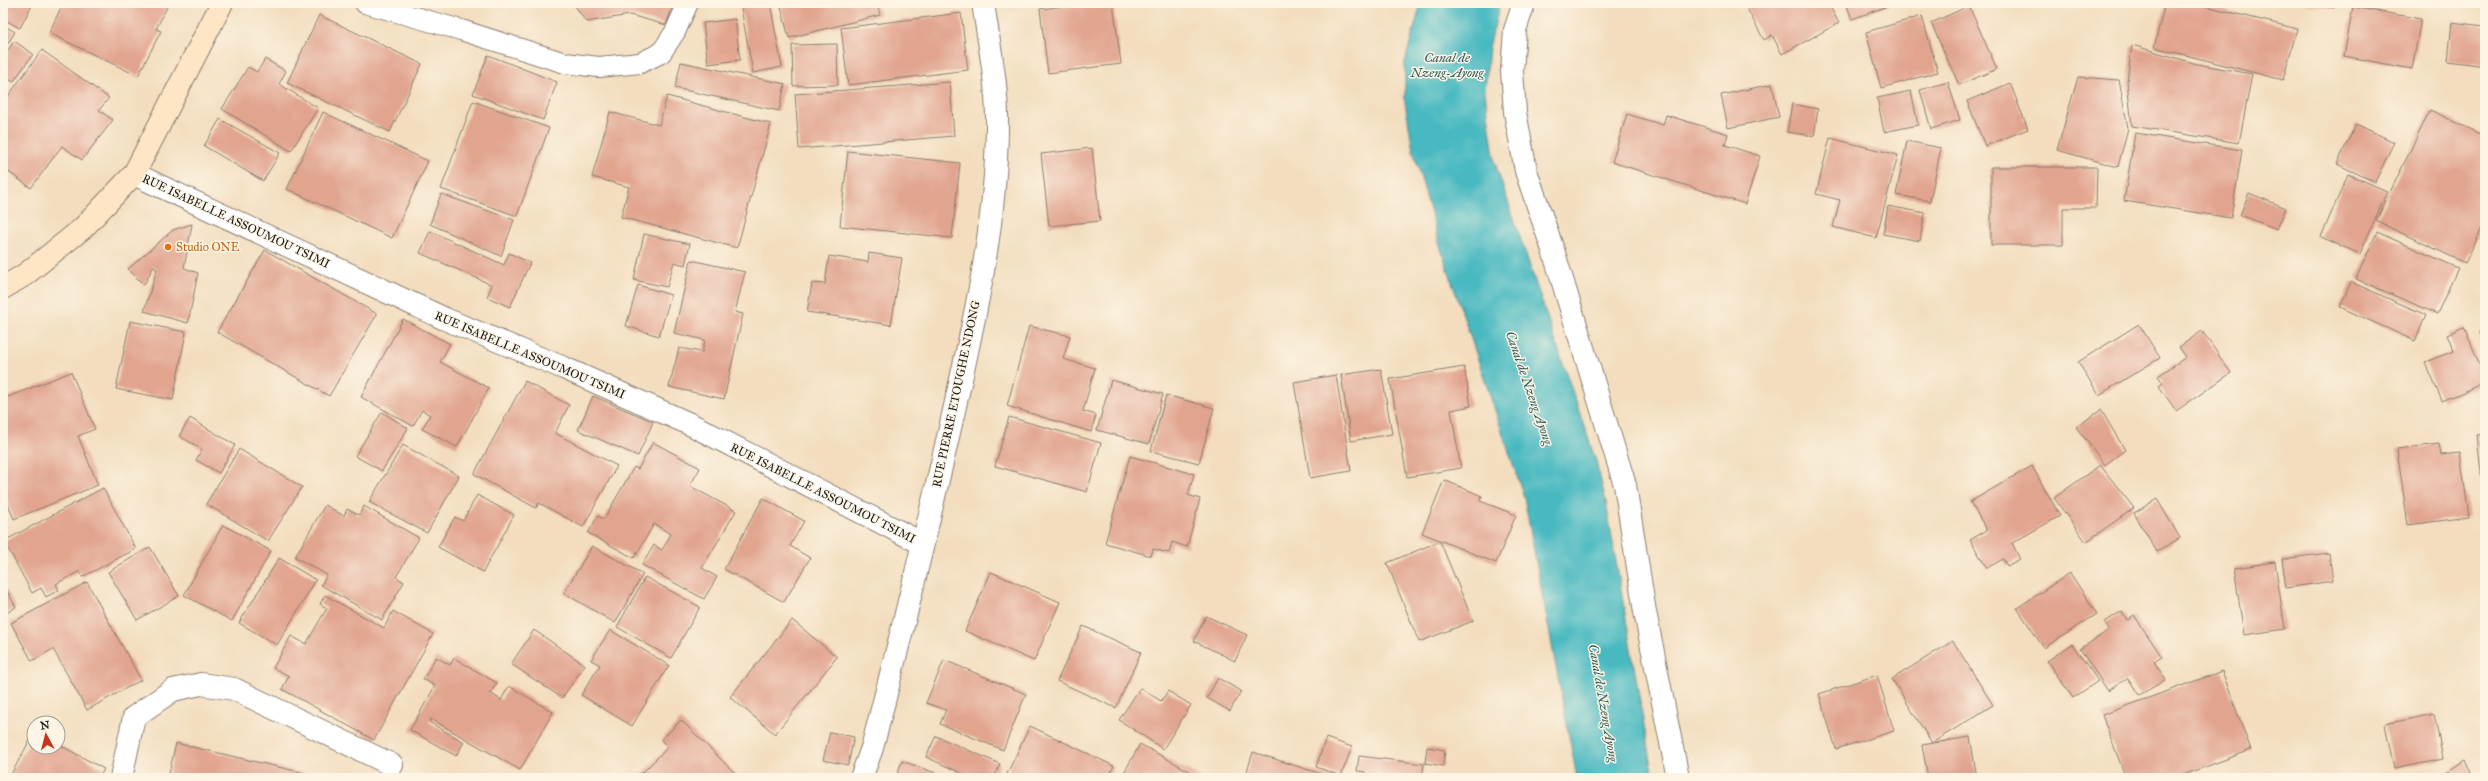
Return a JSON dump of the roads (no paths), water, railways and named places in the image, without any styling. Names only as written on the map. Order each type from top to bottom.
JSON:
[{"type":"main road","points":[[3,288],[26,274],[82,228],[134,174],[222,3]]},
{"type":"street","name":"RUE PIERRE ETOUGHE NDONG","points":[[861,778],[872,748],[923,544],[970,339],[990,228],[996,176],[997,126],[994,79],[983,3]]},
{"type":"street","points":[[1524,3],[1515,30],[1512,71],[1515,112],[1526,171],[1553,250],[1624,485],[1645,612],[1678,778]]},
{"type":"street","name":"RUE ISABELLE ASSOUMOU TSIMI","points":[[134,174],[445,319],[564,368],[692,425],[923,544]]},
{"type":"street","points":[[120,778],[134,717],[173,690],[201,684],[234,689],[392,765]]},
{"type":"lane","points":[[365,3],[461,30],[565,63],[599,67],[640,63],[661,53],[676,32],[688,3]]},
{"type":"water","name":"Canal de Nzeng-Ayong","points":[[1421,3],[1500,3],[1489,48],[1485,92],[1495,163],[1596,461],[1606,502],[1653,778],[1577,778],[1524,497],[1441,249],[1413,150],[1405,102],[1405,62]]},
{"type":"place","name":"Studio ONE","points":[[168,247]]},
{"type":"water label","name":"Canal de Nzeng Ayong","points":[[1529,388]]},
{"type":"water label","name":"Canal de Nzeng Ayong","points":[[1603,703]]}]
